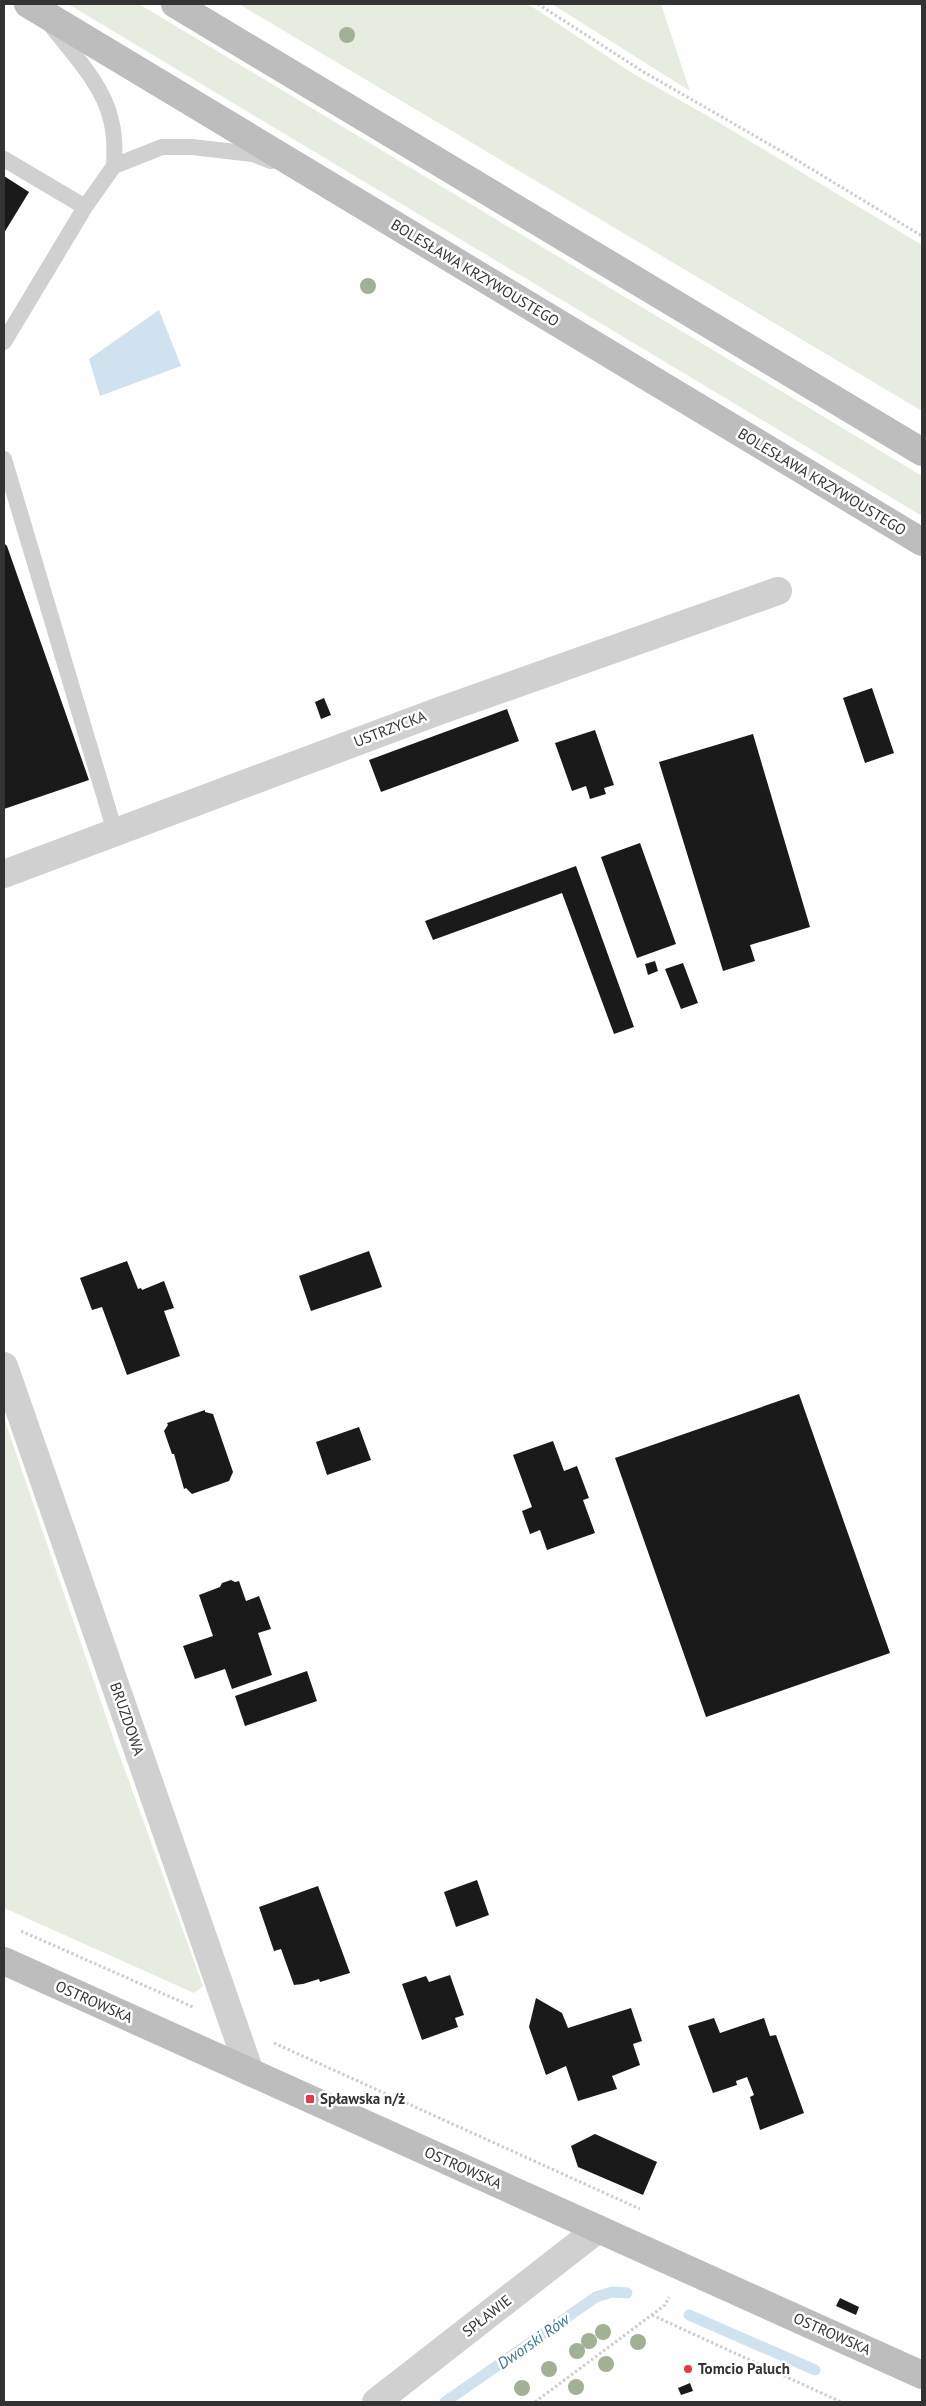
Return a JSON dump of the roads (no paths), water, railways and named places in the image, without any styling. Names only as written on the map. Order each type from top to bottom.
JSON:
[{"type":"main road","points":[[175,4],[920,451]]},
{"type":"main road","name":"BOLESŁAWA KRZYWOUSTEGO","points":[[33,7],[922,542]]},
{"type":"main road","name":"OSTROWSKA","points":[[4,1961],[598,2230],[684,2266],[922,2375]]},
{"type":"street","name":"USTRZYCKA","points":[[4,874],[439,711],[778,591]]},
{"type":"street","name":"BRUZDOWA","points":[[4,1366],[250,2072]]},
{"type":"street","name":"SPŁAWIE","points":[[376,2402],[598,2230]]},
{"type":"lane","points":[[33,7],[88,75],[106,104],[112,120],[114,166]]},
{"type":"lane","points":[[4,342],[85,208],[114,166],[162,147],[192,147],[253,154],[327,183]]},
{"type":"lane","points":[[4,159],[85,208]]},
{"type":"lane","points":[[4,459],[115,832]]},
{"type":"water","points":[[159,310],[181,366],[100,396],[89,359]]},
{"type":"waterway","name":"Dworski Rów","points":[[445,2402],[596,2297],[612,2292],[627,2293]]},
{"type":"waterway","name":"Dworski Rów","points":[[689,2315],[815,2370]]},
{"type":"place","name":"Spławska n/ż","points":[[310,2099]]},
{"type":"place","name":"Tomcio Paluch","points":[[688,2369]]}]
